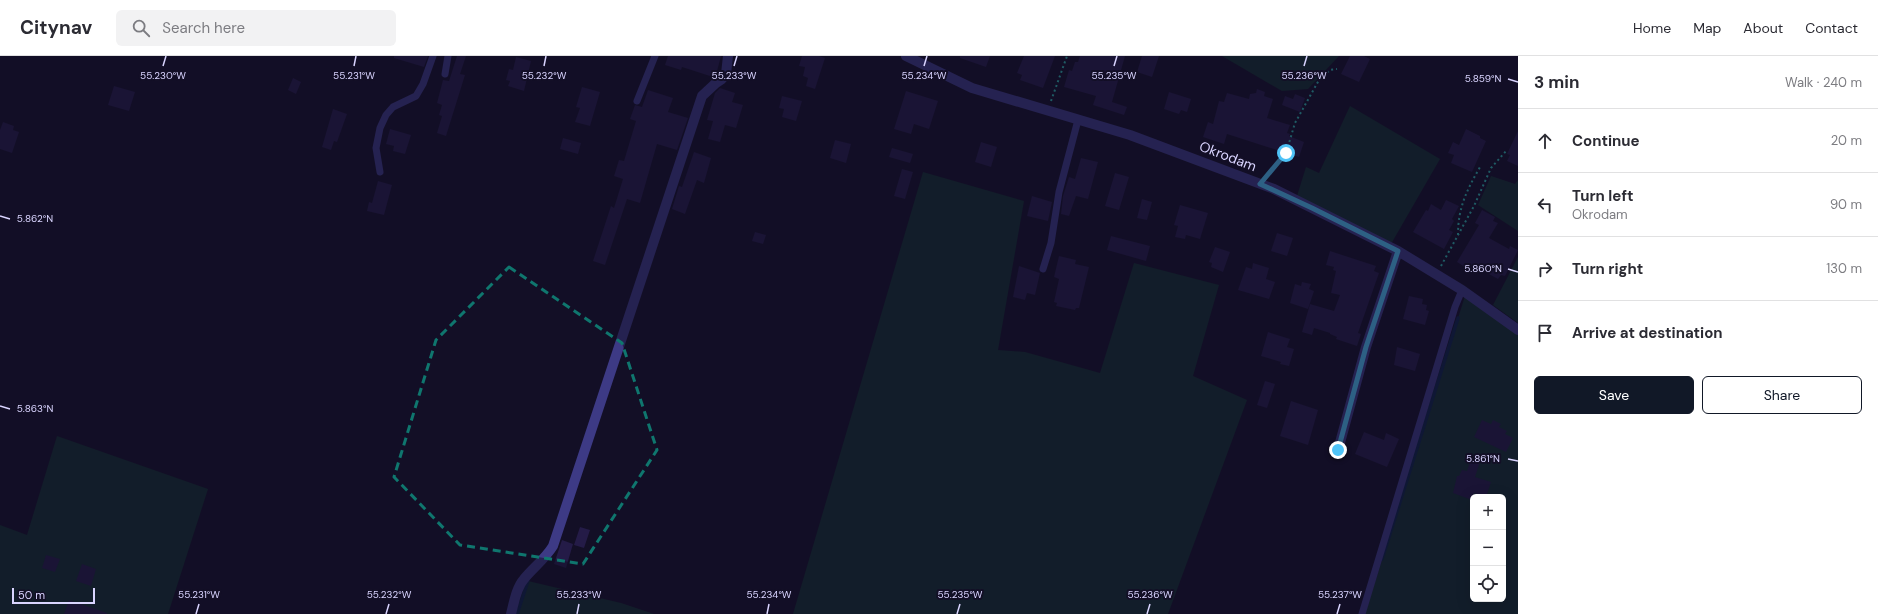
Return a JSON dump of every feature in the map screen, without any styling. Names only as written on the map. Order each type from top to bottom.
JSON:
[{"type":"street","points":[[511,614],[519,587],[523,580],[548,554],[553,546],[702,96],[726,74],[728,56]]},
{"type":"street","name":"Okrodam","points":[[906,56],[972,88],[1164,146],[1260,184],[1398,251],[1462,290],[1518,330]]},
{"type":"street","points":[[1338,450],[1366,347],[1398,251]]},
{"type":"lane","points":[[380,172],[376,148],[380,128],[386,115],[393,107],[416,96],[423,84],[433,56]]},
{"type":"lane","points":[[445,74],[448,56]]},
{"type":"lane","points":[[637,101],[655,56]]},
{"type":"lane","points":[[1043,269],[1051,243],[1058,192],[1078,120]]},
{"type":"lane","points":[[1362,614],[1455,307],[1462,290]]},
{"type":"path","points":[[1047,111],[1067,56]]},
{"type":"path","points":[[1260,184],[1286,153],[1295,124],[1319,80],[1330,70],[1337,69]]},
{"type":"path","points":[[1436,274],[1474,206],[1491,168],[1506,151]]},
{"type":"path","points":[[1458,236],[1458,221],[1462,202],[1480,167]]},
{"type":"highlighted area","points":[[509,267],[622,343],[657,450],[583,564],[460,545],[394,477],[436,340]]},
{"type":"green space","points":[[1222,56],[1339,56],[1308,89],[1282,91]]},
{"type":"green space","points":[[1350,106],[1440,159],[1391,244],[1297,196],[1306,167],[1319,173]]},
{"type":"green space","points":[[923,172],[1024,201],[998,350],[1025,352],[1100,373],[1134,263],[1219,285],[1193,376],[1247,400],[1168,614],[793,614]]},
{"type":"green space","points":[[1491,176],[1515,184],[1518,180],[1518,231],[1478,205]]},
{"type":"green space","points":[[1518,257],[1518,323],[1493,305]]},
{"type":"green space","points":[[1465,296],[1518,335],[1518,614],[1365,614]]},
{"type":"green space","points":[[57,436],[208,489],[168,614],[0,614],[0,525],[27,535]]},
{"type":"green space","points":[[528,581],[621,603],[654,614],[517,614]]},
{"type":"building","points":[[394,56],[428,56],[424,67],[394,58]]},
{"type":"building","points":[[457,56],[466,56],[460,74],[465,75],[446,136],[437,133],[442,116],[439,115],[442,105],[437,103],[443,80],[449,81]]},
{"type":"building","points":[[668,56],[721,56],[716,75],[713,77],[682,67],[681,70],[665,65]]},
{"type":"building","points":[[802,56],[819,56],[825,58],[815,89],[806,86],[808,78],[803,76],[805,67],[799,66]]},
{"type":"building","points":[[960,56],[990,56],[986,67],[960,58]]},
{"type":"building","points":[[1024,56],[1055,56],[1043,88],[1020,80],[1022,75],[1017,73]]},
{"type":"building","points":[[1080,56],[1125,56],[1112,102],[1127,107],[1124,115],[1093,105],[1096,96],[1064,87],[1069,70],[1072,71],[1075,62],[1078,62]]},
{"type":"building","points":[[1142,56],[1159,56],[1152,77],[1137,72]]},
{"type":"building","points":[[1350,56],[1364,56],[1370,59],[1359,82],[1341,74]]},
{"type":"building","points":[[516,57],[531,61],[524,91],[508,86],[510,81],[506,80],[509,69],[513,70]]},
{"type":"building","points":[[293,78],[301,82],[296,94],[288,90]]},
{"type":"building","points":[[114,86],[135,92],[129,111],[108,105]]},
{"type":"building","points":[[582,87],[600,92],[590,126],[575,122],[580,108],[576,107]]},
{"type":"building","points":[[720,88],[735,93],[732,102],[743,105],[736,128],[725,125],[720,142],[708,139],[713,121],[707,120],[715,93]]},
{"type":"building","points":[[1257,89],[1265,92],[1264,96],[1273,99],[1267,118],[1290,125],[1287,133],[1290,134],[1289,136],[1304,142],[1299,157],[1227,134],[1224,144],[1203,137],[1208,122],[1213,124],[1219,101],[1224,102],[1227,93],[1249,99],[1250,94],[1256,93]]},
{"type":"building","points":[[648,90],[673,98],[668,112],[688,118],[677,150],[657,144],[640,203],[627,199],[605,265],[593,261],[611,206],[614,208],[623,179],[614,176],[619,160],[624,161],[636,121],[630,119],[635,105],[642,107]]},
{"type":"building","points":[[906,91],[938,101],[929,129],[914,124],[911,134],[894,129]]},
{"type":"building","points":[[1169,92],[1191,99],[1187,112],[1181,110],[1179,114],[1164,109]]},
{"type":"building","points":[[1295,94],[1305,98],[1300,112],[1282,105],[1285,96],[1293,99]]},
{"type":"building","points":[[782,96],[802,101],[796,121],[782,117],[784,109],[779,108]]},
{"type":"building","points":[[333,109],[347,114],[337,142],[334,141],[331,150],[322,147]]},
{"type":"building","points":[[3,122],[14,126],[13,130],[19,132],[12,153],[0,149],[0,130]]},
{"type":"building","points":[[390,129],[411,135],[405,154],[393,151],[394,146],[386,144]]},
{"type":"building","points":[[1466,129],[1480,136],[1480,138],[1486,141],[1472,172],[1451,163],[1454,155],[1448,153],[1453,142],[1459,145]]},
{"type":"building","points":[[1518,131],[1518,166],[1507,161],[1510,155],[1507,154]]},
{"type":"building","points":[[563,138],[581,143],[578,154],[560,149]]},
{"type":"building","points":[[835,140],[851,144],[846,163],[830,158]]},
{"type":"building","points":[[981,142],[997,147],[991,167],[975,162]]},
{"type":"building","points":[[892,148],[913,154],[910,163],[889,157]]},
{"type":"building","points":[[694,152],[711,158],[704,183],[697,180],[685,214],[672,209],[679,186],[682,187]]},
{"type":"building","points":[[1081,158],[1098,162],[1088,199],[1076,196],[1069,216],[1061,214],[1063,196],[1069,177],[1075,179]]},
{"type":"building","points":[[902,169],[913,172],[905,199],[894,196]]},
{"type":"building","points":[[1115,173],[1129,177],[1119,210],[1105,206]]},
{"type":"building","points":[[378,181],[392,185],[384,215],[367,211],[369,202],[372,203]]},
{"type":"building","points":[[1032,196],[1052,202],[1048,221],[1027,216]]},
{"type":"building","points":[[1142,199],[1152,202],[1147,220],[1137,218]]},
{"type":"building","points":[[1446,200],[1459,206],[1452,219],[1454,221],[1449,230],[1453,232],[1444,249],[1413,232],[1426,210],[1428,211],[1431,204],[1441,210]]},
{"type":"building","points":[[1180,205],[1208,213],[1200,239],[1186,235],[1185,239],[1175,237],[1178,226],[1174,225]]},
{"type":"building","points":[[1482,210],[1495,217],[1493,221],[1498,223],[1489,238],[1509,249],[1510,246],[1518,250],[1505,276],[1501,275],[1498,279],[1474,266],[1471,271],[1457,262],[1479,225],[1475,223]]},
{"type":"building","points":[[755,232],[766,235],[763,244],[752,241]]},
{"type":"building","points":[[1277,233],[1293,238],[1287,256],[1271,251]]},
{"type":"building","points":[[1111,236],[1150,246],[1146,261],[1107,250]]},
{"type":"building","points":[[1215,247],[1230,252],[1223,272],[1211,267],[1212,263],[1209,262]]},
{"type":"building","points":[[1330,251],[1376,266],[1374,271],[1379,273],[1358,333],[1361,334],[1357,346],[1336,339],[1337,337],[1330,333],[1314,328],[1312,335],[1302,332],[1310,304],[1334,311],[1340,295],[1331,293],[1336,271],[1333,270],[1334,267],[1326,265]]},
{"type":"building","points":[[1059,256],[1076,260],[1075,264],[1089,267],[1079,308],[1076,308],[1075,310],[1056,306],[1057,303],[1054,302],[1059,279],[1054,277]]},
{"type":"building","points":[[1253,263],[1269,268],[1266,279],[1275,282],[1269,299],[1238,290],[1246,267],[1252,269]]},
{"type":"building","points":[[1019,266],[1040,273],[1035,295],[1027,293],[1025,300],[1013,297]]},
{"type":"building","points":[[1302,282],[1311,284],[1309,289],[1314,291],[1308,309],[1290,303],[1295,284],[1301,286]]},
{"type":"building","points":[[1409,296],[1423,299],[1422,304],[1427,305],[1426,310],[1429,311],[1425,325],[1403,319]]},
{"type":"building","points":[[1268,332],[1290,339],[1287,347],[1294,349],[1289,366],[1261,356]]},
{"type":"building","points":[[1397,347],[1420,354],[1415,371],[1394,365]]},
{"type":"building","points":[[1265,381],[1275,384],[1267,408],[1257,405]]},
{"type":"building","points":[[1291,401],[1318,410],[1308,445],[1280,436]]},
{"type":"building","points":[[1482,420],[1491,424],[1493,420],[1501,424],[1499,427],[1507,431],[1505,434],[1513,438],[1506,452],[1474,437]]},
{"type":"building","points":[[1364,432],[1384,440],[1386,433],[1399,439],[1387,467],[1355,454]]},
{"type":"building","points":[[1471,459],[1480,462],[1475,477],[1491,482],[1487,494],[1470,494],[1470,499],[1453,493],[1457,476],[1459,476],[1462,470],[1467,471]]},
{"type":"building","points":[[580,527],[590,530],[584,548],[574,545]]},
{"type":"building","points":[[562,540],[573,544],[566,568],[554,564]]},
{"type":"building","points":[[46,555],[60,559],[55,572],[42,568]]},
{"type":"building","points":[[82,564],[96,569],[91,586],[76,581]]},
{"type":"building","points":[[69,600],[107,613],[107,614],[64,614]]},
{"type":"waterway","points":[[1382,559],[1458,318]]},
{"type":"waterway","points":[[517,614],[528,581]]},
{"type":"route","points":[[1286,153],[1260,184],[1274,189],[1398,251],[1397,258],[1366,347],[1338,450]]}]
